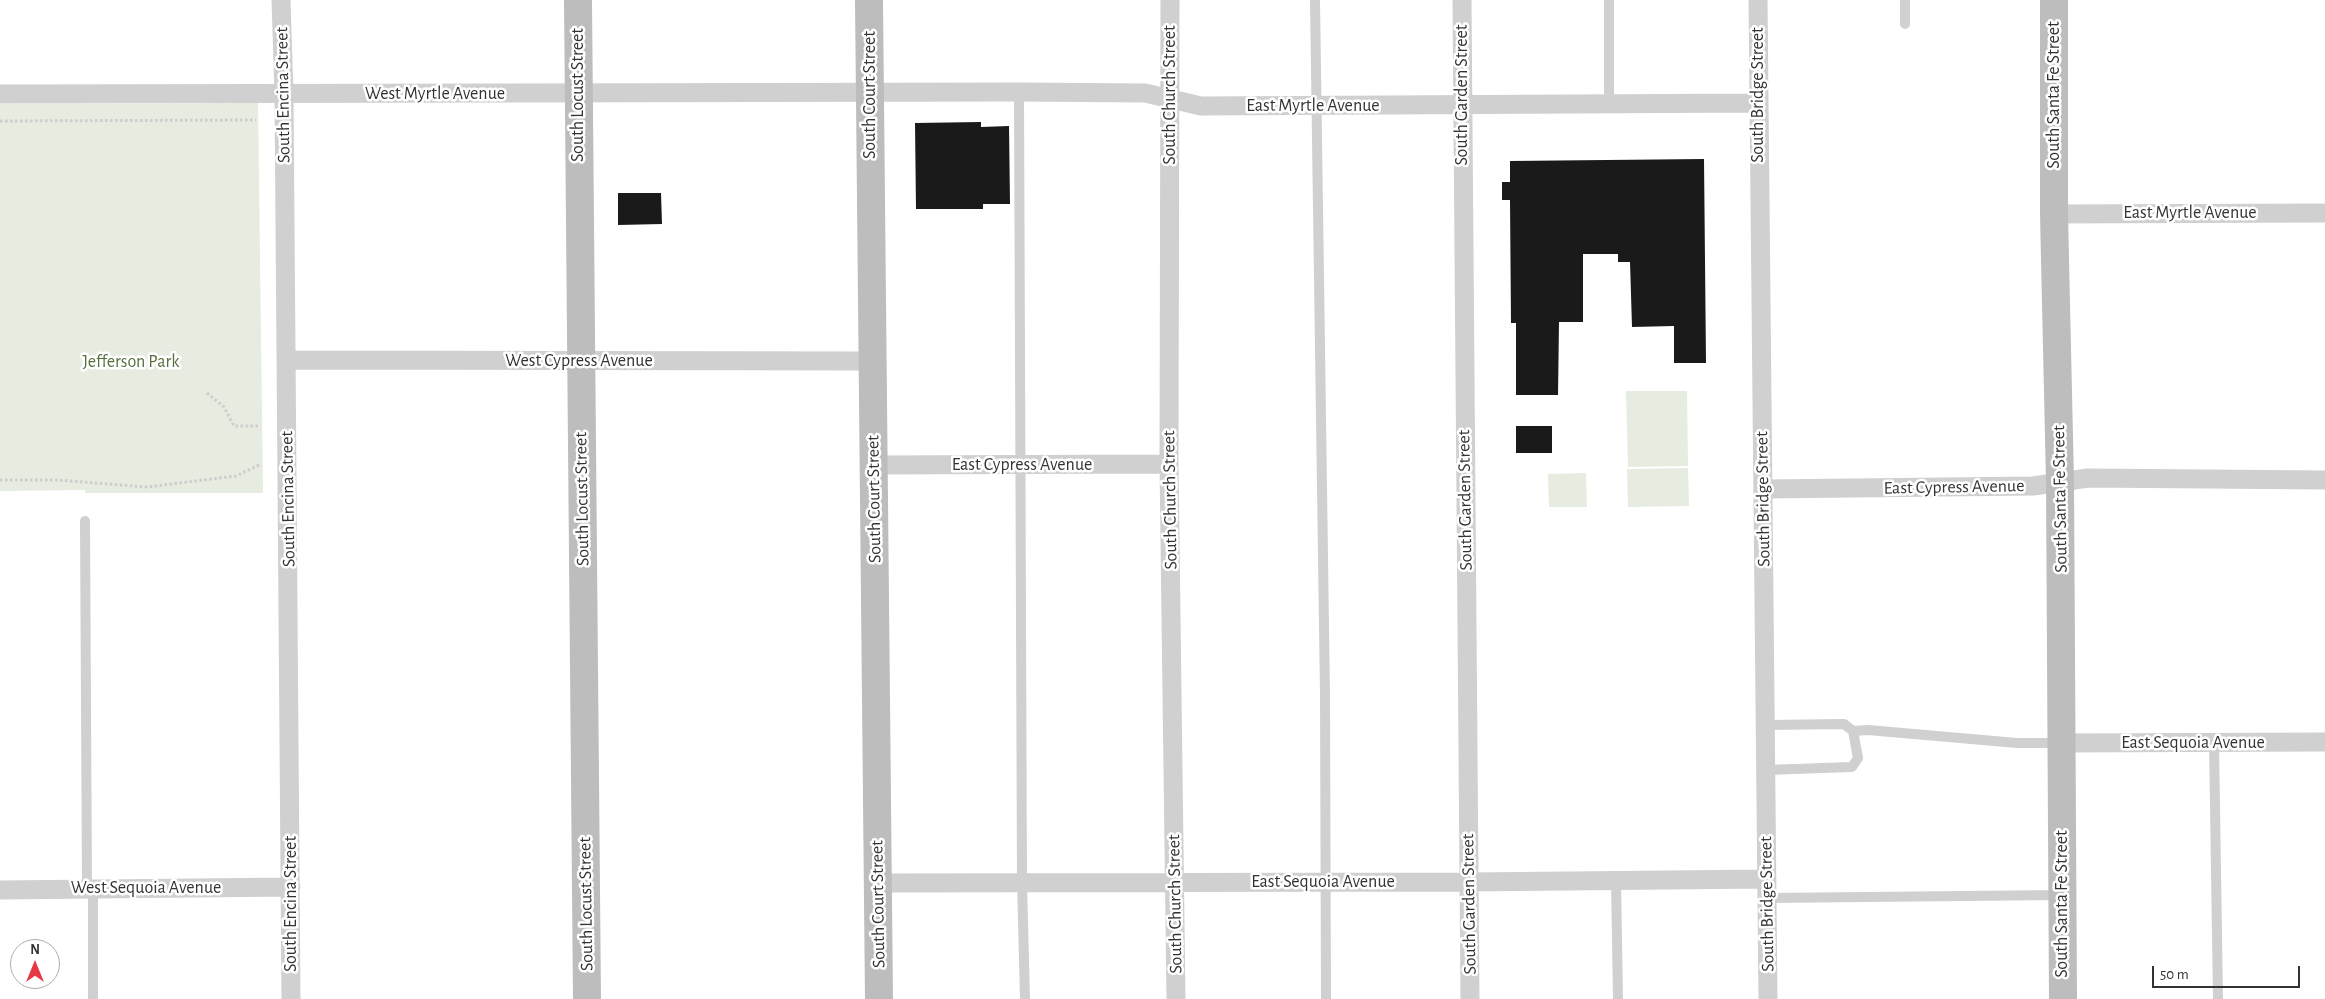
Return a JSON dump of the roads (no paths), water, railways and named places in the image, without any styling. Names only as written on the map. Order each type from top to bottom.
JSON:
[{"type":"street","name":"South Encina Street","points":[[281,0],[284,94],[291,999]]},
{"type":"street","name":"South Locust Street","points":[[578,0],[587,999]]},
{"type":"street","name":"South Court Street","points":[[869,0],[879,999]]},
{"type":"street","name":"South Church Street","points":[[1170,0],[1169,464],[1176,999]]},
{"type":"street","name":"South Garden Street","points":[[1462,0],[1461,105],[1470,999]]},
{"type":"street","name":"South Bridge Street","points":[[1758,0],[1768,999]]},
{"type":"street","name":"South Santa Fe Street","points":[[2054,0],[2054,214],[2060,482],[2063,999]]},
{"type":"street","name":"West Myrtle Avenue","points":[[0,94],[870,92]]},
{"type":"street","name":"East Myrtle Avenue","points":[[870,92],[1145,93],[1201,106],[1758,103]]},
{"type":"street","name":"East Myrtle Avenue","points":[[2054,214],[2325,213]]},
{"type":"street","name":"West Cypress Avenue","points":[[286,360],[872,361]]},
{"type":"street","name":"East Cypress Avenue","points":[[874,465],[1169,464]]},
{"type":"street","name":"East Cypress Avenue","points":[[1763,489],[2033,486],[2088,478],[2325,480]]},
{"type":"street","name":"East Sequoia Avenue","points":[[2061,743],[2325,742]]},
{"type":"street","name":"East Sequoia Avenue","points":[[878,883],[1468,882],[1767,879]]},
{"type":"street","name":"West Sequoia Avenue","points":[[0,890],[291,887]]},
{"type":"lane","points":[[1315,0],[1325,695],[1326,999]]},
{"type":"lane","points":[[1609,0],[1609,104]]},
{"type":"lane","points":[[1905,0],[1905,24]]},
{"type":"lane","points":[[1020,92],[1022,882],[1025,999]]},
{"type":"lane","points":[[86,521],[93,999]]},
{"type":"lane","points":[[1766,725],[1844,724],[1853,731],[1858,758],[1852,767],[1766,770]]},
{"type":"lane","points":[[1853,731],[1868,730],[2017,743],[2061,743]]},
{"type":"lane","points":[[2214,742],[2218,999]]},
{"type":"lane","points":[[1616,881],[1618,999]]},
{"type":"lane","points":[[1768,898],[2062,895]]},
{"type":"park label","name":"Jefferson Park","points":[[131,362]]}]
